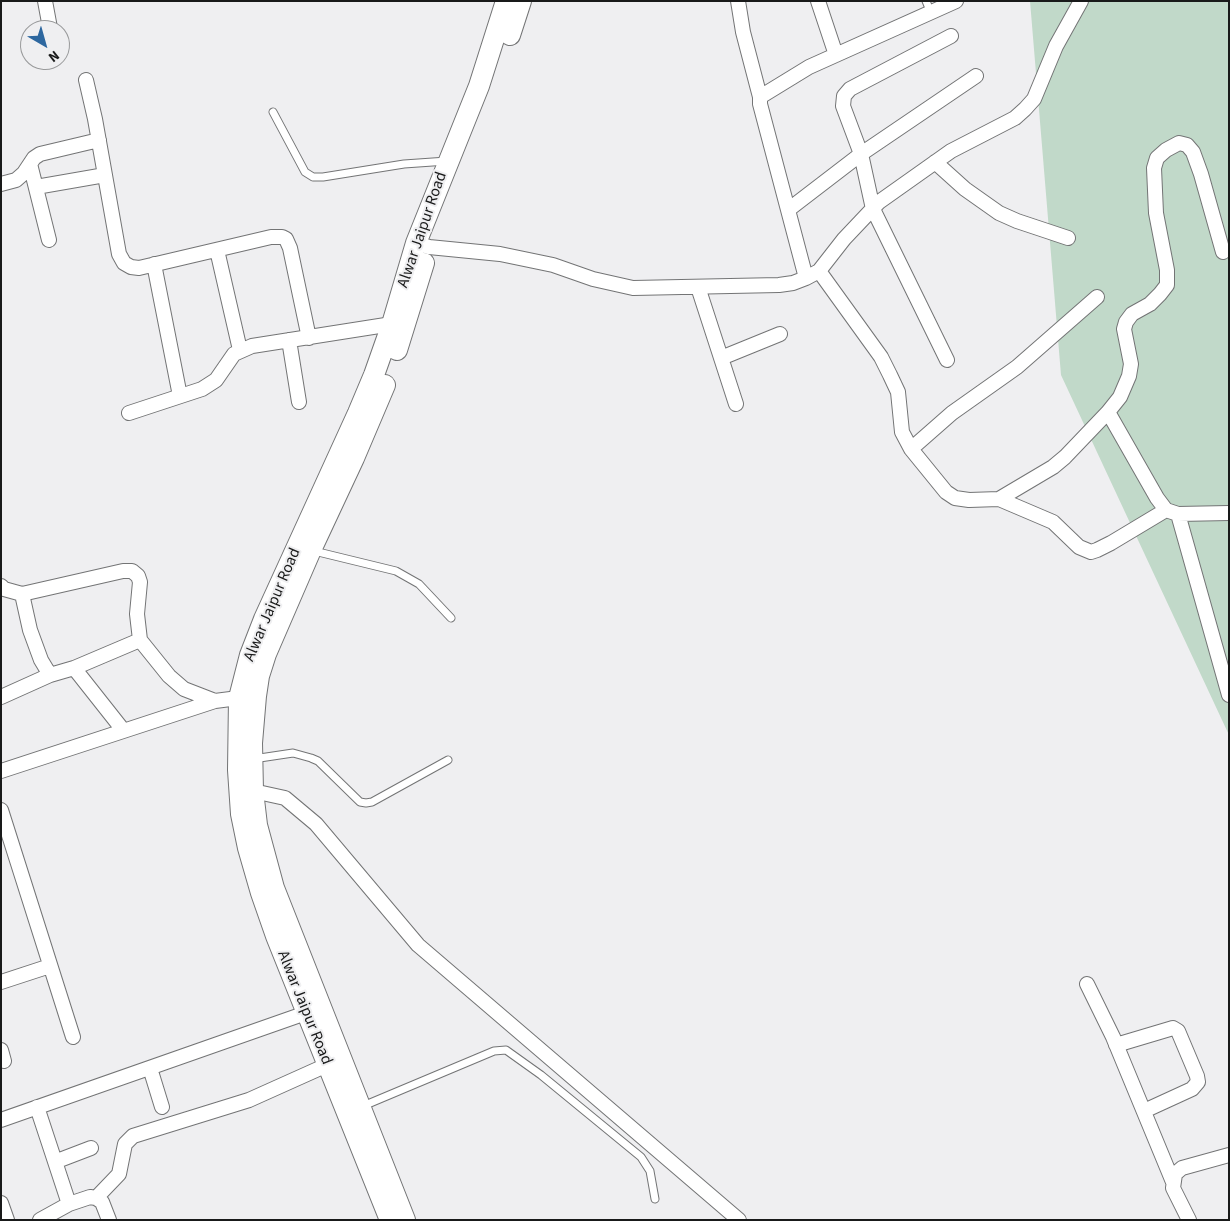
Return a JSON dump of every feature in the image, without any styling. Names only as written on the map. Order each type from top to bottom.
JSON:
[{"type":"main road","name":"Alwar Jaipur Road","points":[[405,1220],[359,1108],[326,1042],[274,888],[257,825],[253,791],[248,697],[259,676],[266,654],[311,550],[373,414],[408,321],[422,246],[447,161],[479,86],[506,1]]},
{"type":"main road","name":"Alwar Jaipur Road","points":[[390,1220],[327,1065],[326,1042],[306,1013],[276,936],[248,848],[242,814],[238,770],[248,697],[250,655],[264,619],[374,375],[422,246],[500,68],[521,1]]},
{"type":"street","points":[[738,1],[743,32],[760,97],[760,104],[806,278]]},
{"type":"street","points":[[818,1],[836,55]]},
{"type":"street","points":[[760,97],[808,67],[836,55],[928,7],[956,1]]},
{"type":"street","points":[[422,246],[500,254],[553,265],[593,280],[633,288],[779,285],[793,283],[819,270],[844,239],[879,202],[950,151],[1015,118],[1025,109],[1034,99],[1056,46],[1081,1]]},
{"type":"street","points":[[46,2],[49,20]]},
{"type":"street","points":[[947,360],[872,209],[861,154],[843,106],[844,96],[850,89],[952,36]]},
{"type":"street","points":[[788,210],[861,154],[976,76]]},
{"type":"street","points":[[86,80],[99,140],[119,254],[124,264],[139,268],[271,237],[282,237],[286,239],[290,248],[309,338]]},
{"type":"street","points":[[1,184],[16,180],[24,173],[34,158],[40,154],[99,140]]},
{"type":"street","points":[[819,270],[881,357],[898,392],[902,432],[911,449],[946,492],[956,498],[969,500],[999,498],[1053,467],[1120,398],[1129,376],[1131,364],[1124,329],[1126,322],[1132,314],[1150,304],[1167,285],[1167,270],[1156,213],[1154,168],[1157,158],[1166,150],[1179,143],[1187,145],[1193,152],[1223,252]]},
{"type":"street","points":[[935,162],[965,189],[999,213],[1068,238]]},
{"type":"street","points":[[30,164],[49,240]]},
{"type":"street","points":[[36,187],[105,175]]},
{"type":"street","points":[[217,250],[240,350]]},
{"type":"street","points":[[154,264],[180,396]]},
{"type":"street","points":[[698,287],[736,404]]},
{"type":"street","points":[[911,449],[952,413],[1016,367],[1097,298]]},
{"type":"street","points":[[128,413],[202,389],[216,380],[234,354],[240,350],[252,346],[392,324]]},
{"type":"street","points":[[721,358],[780,334]]},
{"type":"street","points":[[289,340],[299,402]]},
{"type":"street","points":[[1108,412],[1157,498],[1172,512],[1229,694]]},
{"type":"street","points":[[999,498],[1053,522],[1079,547],[1091,552],[1172,512],[1229,513]]},
{"type":"street","points":[[1,586],[4,589],[22,594],[123,571],[132,571],[138,576],[140,582],[137,614],[140,640],[169,676],[184,689],[215,701]]},
{"type":"street","points":[[22,594],[30,630],[41,660],[50,675]]},
{"type":"street","points":[[1,697],[50,675],[74,668],[140,640]]},
{"type":"street","points":[[74,668],[123,730]]},
{"type":"street","points":[[1,771],[215,701],[248,697]]},
{"type":"street","points":[[253,791],[285,798],[316,824],[418,945],[739,1220]]},
{"type":"street","points":[[1,810],[73,1037]]},
{"type":"street","points":[[1,982],[50,966]]},
{"type":"street","points":[[1088,984],[1116,1045],[1173,1182]]},
{"type":"street","points":[[1,1120],[306,1013]]},
{"type":"street","points":[[1116,1045],[1173,1028],[1178,1032],[1198,1076],[1198,1082],[1192,1088],[1144,1111]]},
{"type":"street","points":[[96,1198],[120,1174],[125,1144],[133,1136],[248,1100],[327,1065]]},
{"type":"street","points":[[150,1068],[162,1107]]},
{"type":"street","points":[[37,1107],[69,1204]]},
{"type":"street","points":[[56,1162],[91,1148]]},
{"type":"street","points":[[1189,1220],[1172,1188],[1175,1174],[1182,1168],[1229,1155]]},
{"type":"street","points":[[40,1220],[69,1204],[90,1197],[102,1202],[109,1220]]},
{"type":"street","points":[[1,1203],[7,1220]]},
{"type":"lane","points":[[273,112],[305,172],[313,177],[404,164],[447,161]]},
{"type":"lane","points":[[311,550],[396,571],[419,584],[451,618]]},
{"type":"lane","points":[[252,759],[293,753],[311,758],[318,761],[363,803],[372,802],[448,760]]},
{"type":"lane","points":[[359,1108],[494,1051],[506,1050],[541,1075],[641,1157],[650,1170],[655,1199]]},
{"type":"green space","points":[[1030,1],[1229,1],[1229,735],[1061,375]]}]
